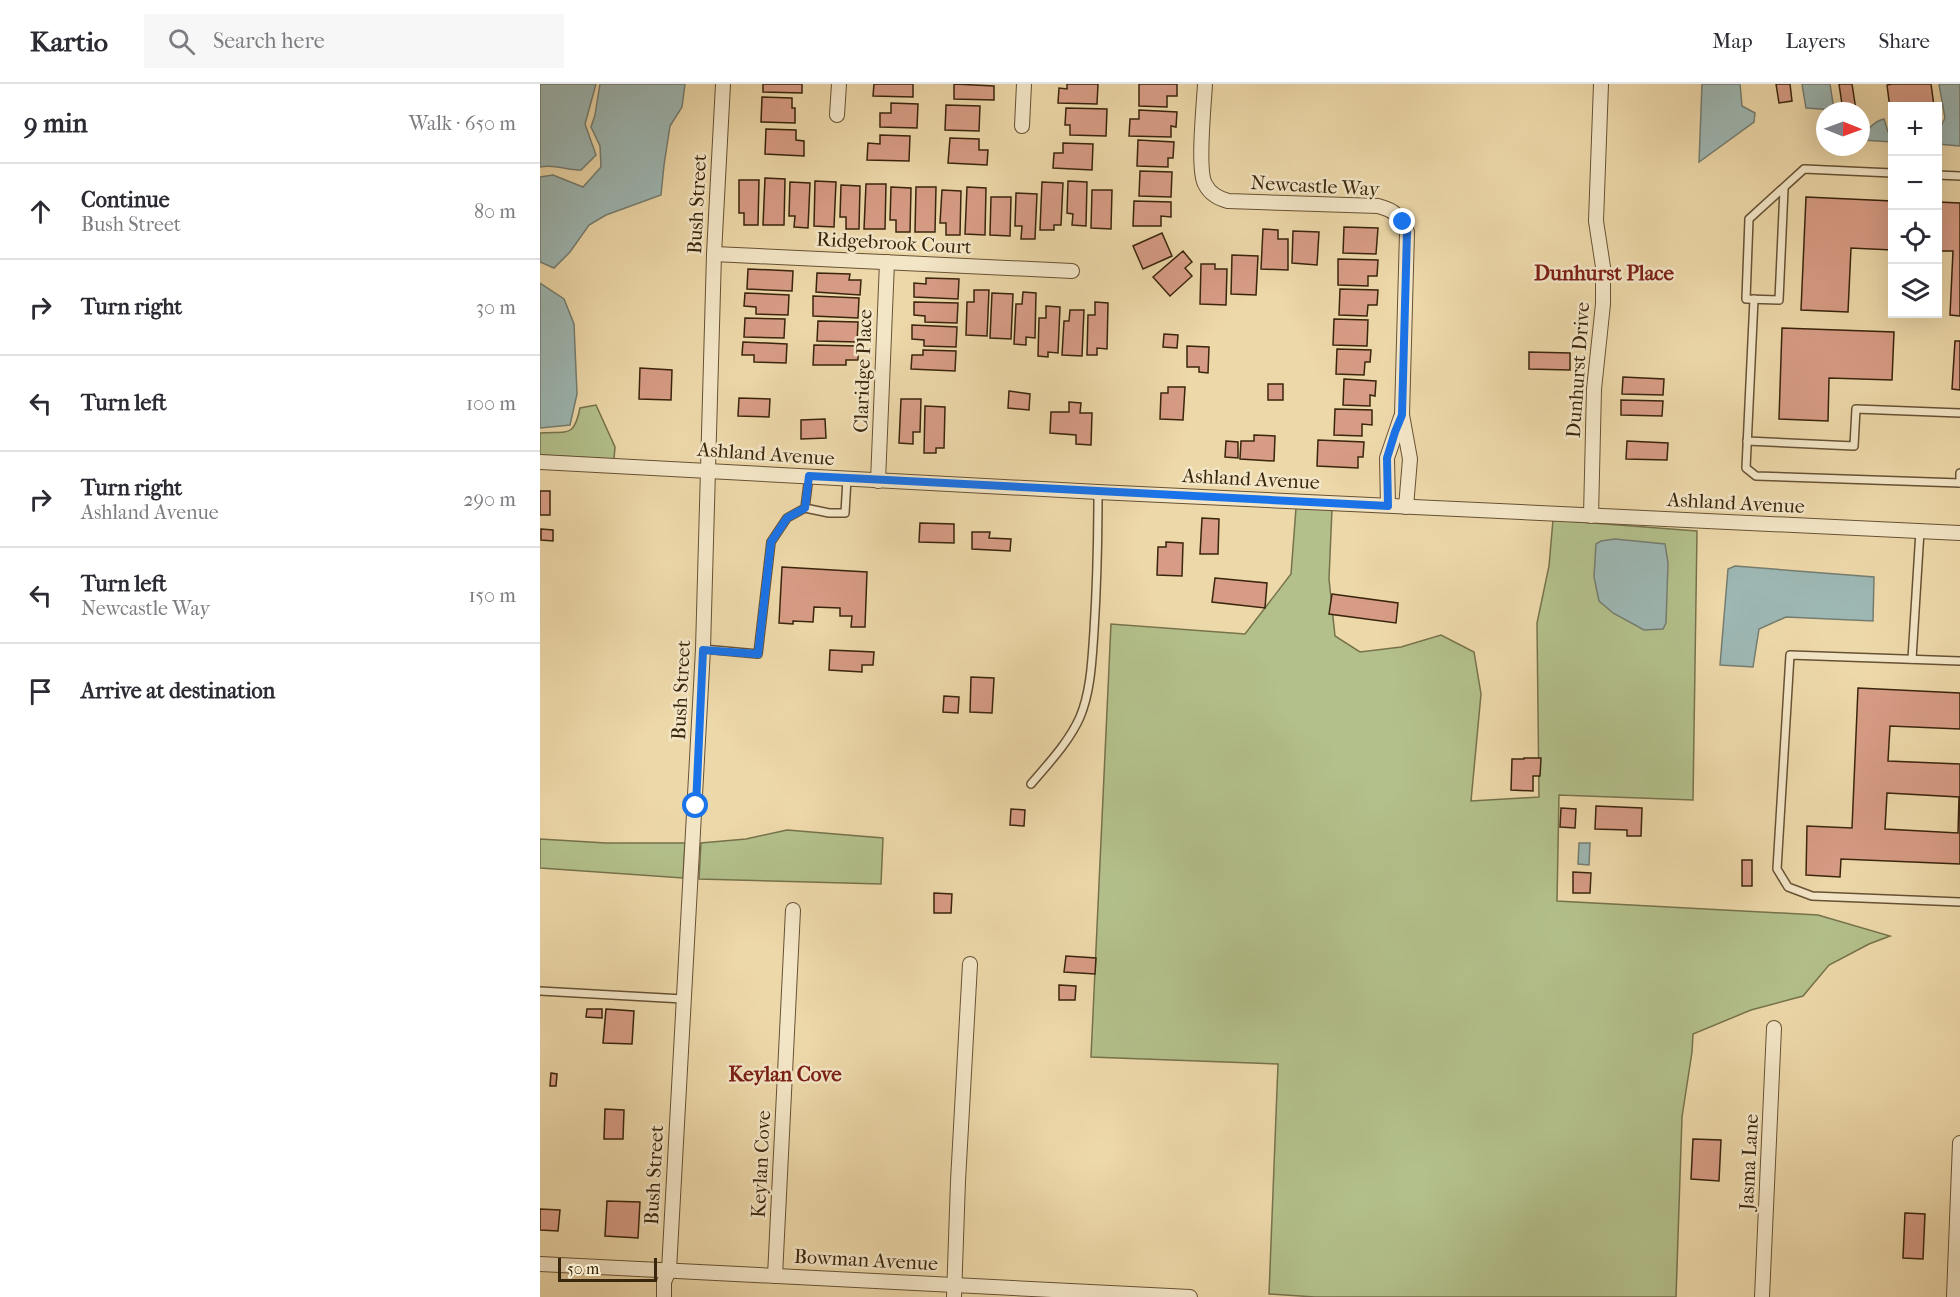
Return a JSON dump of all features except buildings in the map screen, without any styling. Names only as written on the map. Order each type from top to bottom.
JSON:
[{"type":"street","name":"Bush Street","points":[[664,1297],[664,1282],[669,1270],[703,650],[714,254],[723,84]]},
{"type":"street","points":[[837,115],[839,84]]},
{"type":"street","points":[[1022,126],[1024,84]]},
{"type":"street","name":"Newcastle Way","points":[[1205,84],[1202,174],[1210,191],[1218,198],[1228,201],[1378,206],[1388,208],[1403,222],[1407,232],[1402,415],[1410,459],[1406,507]]},
{"type":"street","name":"Dunhurst Drive","points":[[1591,516],[1594,389],[1603,304],[1602,267],[1596,221],[1601,84]]},
{"type":"street","name":"Ridgebrook Court","points":[[714,254],[1072,271]]},
{"type":"street","name":"Claridge Place","points":[[878,481],[887,262]]},
{"type":"street","name":"Newcastle Way","points":[[1388,506],[1387,458],[1402,415]]},
{"type":"street","name":"Ashland Avenue","points":[[540,462],[878,481],[1960,533]]},
{"type":"street","name":"Keylan Cove","points":[[775,1276],[793,910]]},
{"type":"street","points":[[955,1291],[958,1181],[970,964]]},
{"type":"street","name":"Jasma Lane","points":[[1762,1297],[1774,1028]]},
{"type":"street","points":[[1954,1297],[1960,1143]]},
{"type":"street","name":"Bowman Avenue","points":[[540,1264],[775,1276],[955,1291],[1190,1297]]},
{"type":"lane","points":[[1784,189],[1779,300],[1746,299],[1749,219],[1804,170],[1888,173]]},
{"type":"lane","points":[[1942,175],[1960,176]]},
{"type":"lane","points":[[1754,299],[1746,468],[1756,476],[1960,483],[1960,473]]},
{"type":"lane","points":[[1748,441],[1854,446],[1856,409],[1960,413]]},
{"type":"lane","points":[[805,508],[809,476]]},
{"type":"lane","points":[[703,650],[758,654],[771,542],[787,518],[805,508],[829,513],[845,513],[847,479]]},
{"type":"lane","points":[[1031,784],[1061,748],[1080,717],[1088,685],[1096,598],[1098,492]]},
{"type":"lane","points":[[1912,659],[1920,531]]},
{"type":"lane","points":[[1960,661],[1790,655],[1777,869],[1788,887],[1812,896],[1960,902]]},
{"type":"lane","points":[[540,991],[683,999]]},
{"type":"green space","points":[[596,405],[615,447],[614,459],[540,455],[540,433],[563,432],[572,429],[580,408]]},
{"type":"green space","points":[[1296,508],[1332,509],[1329,579],[1335,636],[1360,652],[1401,647],[1441,635],[1474,652],[1481,694],[1471,801],[1539,797],[1537,623],[1549,566],[1553,520],[1697,531],[1693,800],[1559,795],[1557,901],[1818,915],[1890,936],[1829,965],[1803,996],[1751,1010],[1693,1034],[1682,1117],[1676,1297],[1315,1297],[1269,1294],[1278,1064],[1091,1057],[1111,624],[1245,634],[1291,574]]},
{"type":"green space","points":[[787,830],[883,838],[881,884],[699,879],[701,843],[746,839]]},
{"type":"green space","points":[[540,839],[606,843],[685,843],[683,878],[540,868]]},
{"type":"water","points":[[540,84],[596,84],[585,124],[596,155],[581,170],[551,166],[540,167]]},
{"type":"water","points":[[600,84],[685,84],[682,107],[670,126],[661,195],[606,215],[589,225],[570,252],[554,268],[540,262],[540,177],[553,175],[583,187],[601,167],[600,146],[591,127]]},
{"type":"water","points":[[1702,84],[1740,84],[1742,106],[1755,113],[1754,122],[1699,162]]},
{"type":"water","points":[[1802,84],[1830,84],[1833,102],[1816,102],[1816,109],[1806,108]]},
{"type":"water","points":[[1939,84],[1960,84],[1960,146],[1942,144],[1942,124],[1945,118]]},
{"type":"water","points":[[1884,119],[1888,142],[1870,140],[1870,127]]},
{"type":"water","points":[[540,283],[564,299],[574,324],[577,394],[570,425],[540,428]]},
{"type":"water","points":[[1615,539],[1665,544],[1668,563],[1666,623],[1663,629],[1644,630],[1613,613],[1599,601],[1594,577],[1596,544]]},
{"type":"water","points":[[1735,566],[1874,577],[1873,621],[1786,617],[1759,629],[1753,667],[1720,665],[1728,569]]},
{"type":"water","points":[[1579,843],[1590,843],[1589,865],[1578,864]]},
{"type":"district","name":"Dunhurst Place","points":[[1604,273]]},
{"type":"district","name":"Keylan Cove","points":[[785,1074]]},
{"type":"route","points":[[696,806],[703,650],[758,654],[771,542],[787,518],[805,508],[809,476],[1388,506],[1387,458],[1402,415],[1407,232],[1403,222]]}]
